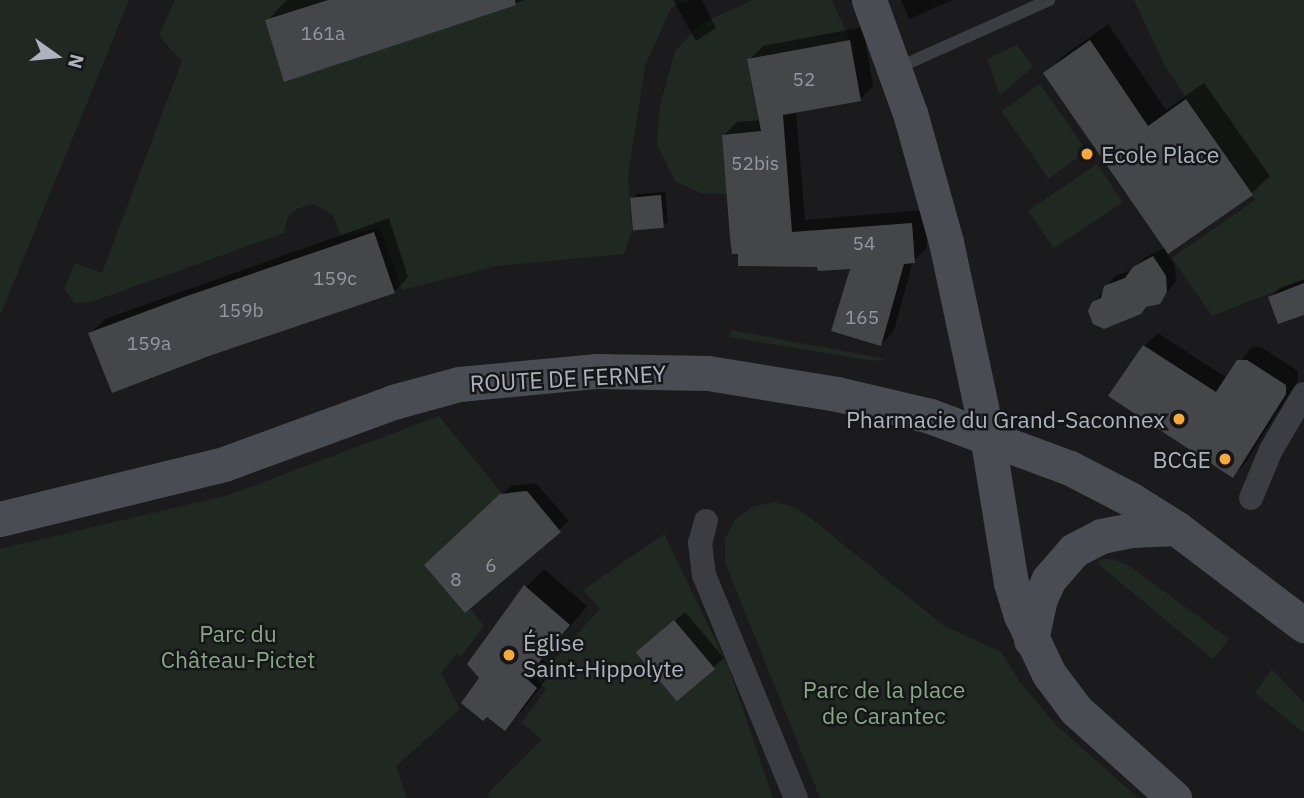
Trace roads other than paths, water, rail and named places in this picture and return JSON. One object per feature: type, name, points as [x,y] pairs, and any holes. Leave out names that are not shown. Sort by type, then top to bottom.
[{"type":"street","points":[[869,0],[895,69],[933,189],[987,435],[1011,583],[1031,640],[1049,674],[1076,709],[1174,798]]},
{"type":"street","name":"ROUTE DE FERNEY","points":[[0,519],[223,464],[393,402],[483,380],[597,371],[708,373],[837,394],[930,416],[987,435],[1084,475],[1176,528],[1304,625]]},
{"type":"street","points":[[1251,498],[1271,450],[1304,394]]},
{"type":"street","points":[[706,521],[700,543],[704,575],[796,798]]},
{"type":"street","points":[[1031,640],[1039,601],[1049,579],[1074,550],[1087,541],[1112,534],[1176,528]]},
{"type":"lane","points":[[895,69],[1049,0]]},
{"type":"place","name":"Ecole Place","points":[[1087,154]]},
{"type":"place","name":"Pharmacie du Grand-Saconnex","points":[[1179,419]]},
{"type":"place","name":"BCGE","points":[[1225,459]]},
{"type":"place","name":"Église Saint-Hippolyte","points":[[509,655]]},
{"type":"park label","name":"Parc du Château-Pictet","points":[[238,646]]},
{"type":"park label","name":"Parc de la place de Carantec","points":[[884,702]]}]
